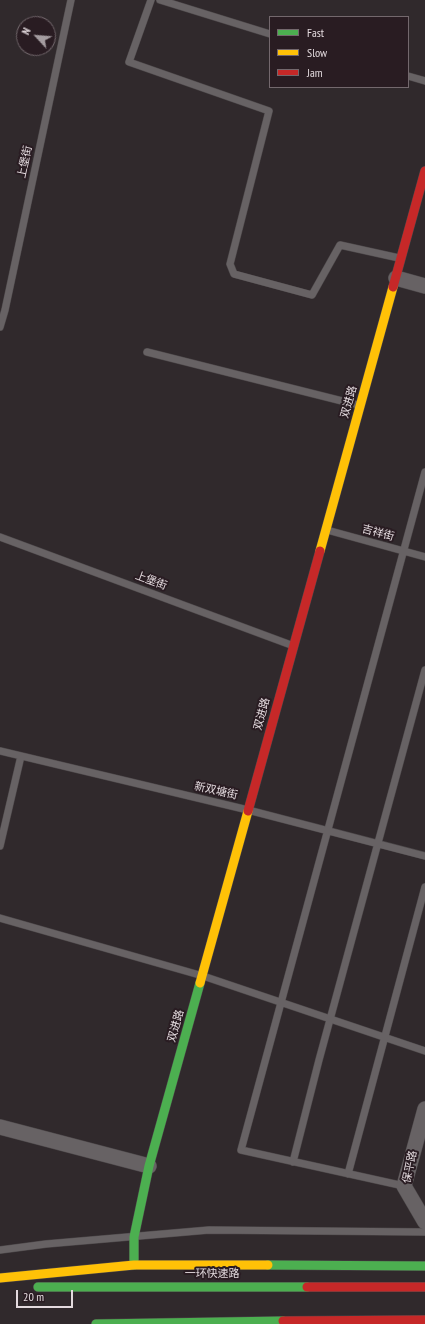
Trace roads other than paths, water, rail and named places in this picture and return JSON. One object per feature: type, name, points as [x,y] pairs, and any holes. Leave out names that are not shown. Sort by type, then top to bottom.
[{"type":"main road","name":"双进路","points":[[134,1265],[134,1237],[150,1166],[425,171]]},
{"type":"main road","points":[[0,1278],[134,1265],[425,1266]]},
{"type":"main road","name":"一环快速路","points":[[31,1287],[425,1287]]},
{"type":"main road","points":[[96,1324],[425,1320]]},
{"type":"street","points":[[396,278],[425,286]]},
{"type":"street","name":"保平路","points":[[425,1109],[404,1186],[425,1224]]},
{"type":"street","points":[[0,1127],[150,1166]]},
{"type":"lane","name":"上堡街","points":[[0,328],[71,0]]},
{"type":"lane","points":[[151,0],[128,62],[269,111],[230,264],[234,274],[312,295],[340,245],[401,259]]},
{"type":"lane","points":[[160,0],[269,34]]},
{"type":"lane","points":[[409,76],[425,81]]},
{"type":"lane","points":[[147,352],[360,406]]},
{"type":"lane","points":[[404,1186],[241,1150],[425,472]]},
{"type":"lane","name":"吉祥街","points":[[326,530],[425,557]]},
{"type":"lane","name":"上堡街","points":[[0,537],[294,646]]},
{"type":"lane","points":[[293,1162],[330,1019],[425,670]]},
{"type":"lane","name":"新双塘街","points":[[0,751],[248,810],[425,856]]},
{"type":"lane","points":[[0,846],[21,756]]},
{"type":"lane","points":[[348,1174],[425,887]]},
{"type":"lane","points":[[0,918],[203,976],[425,1051]]},
{"type":"lane","points":[[0,1250],[46,1244],[209,1230],[425,1224]]}]
